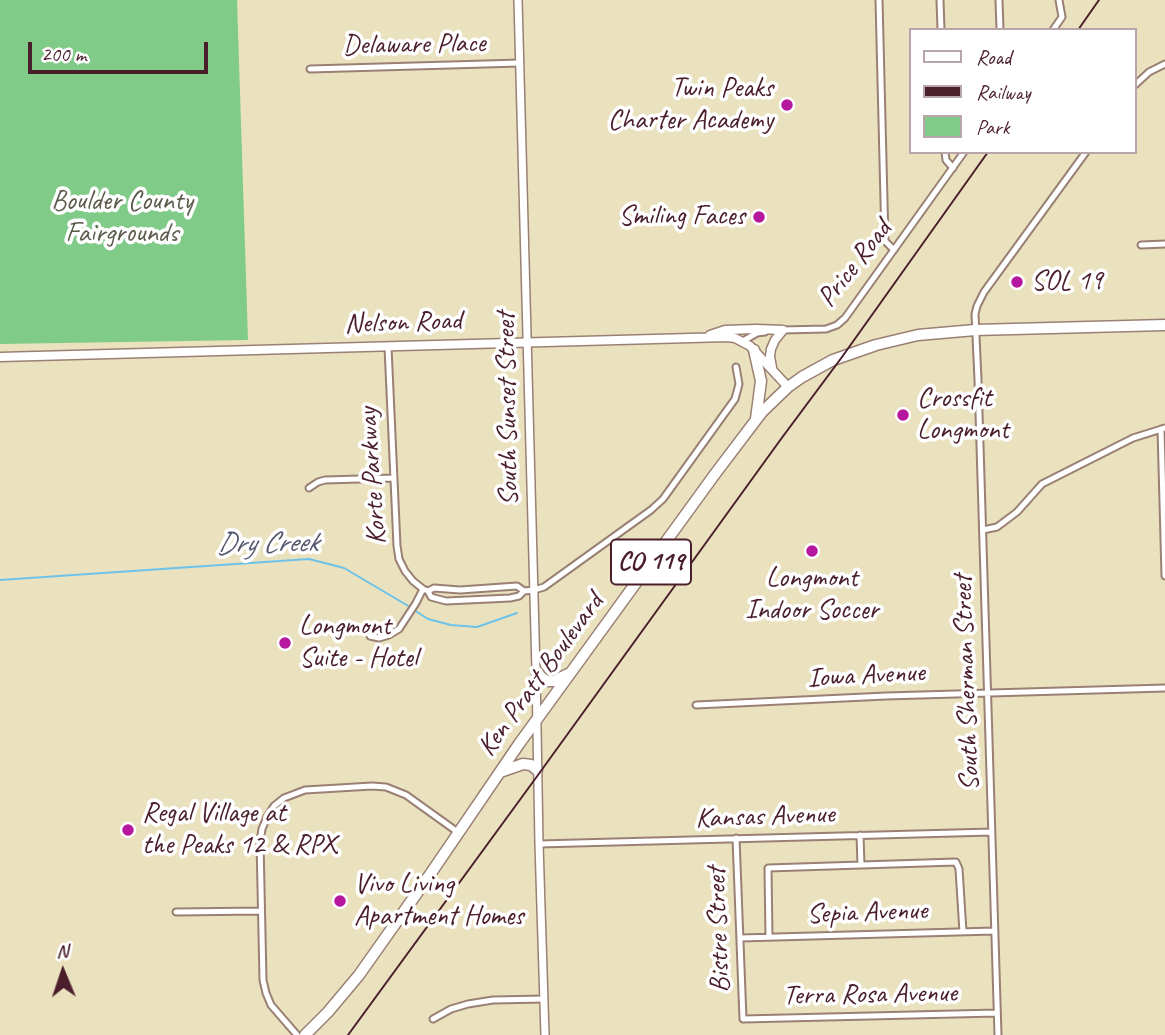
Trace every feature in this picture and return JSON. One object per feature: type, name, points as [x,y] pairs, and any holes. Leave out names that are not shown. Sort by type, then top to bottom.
[{"type":"highway","name":"Ken Pratt Boulevard","points":[[305,1035],[359,975],[537,719],[756,420],[788,387],[817,368],[876,345],[918,335],[975,330],[1165,325]]},
{"type":"highway","points":[[754,350],[761,381],[756,420]]},
{"type":"highway","points":[[536,671],[547,681],[554,681],[572,672]]},
{"type":"highway","points":[[500,772],[523,764],[531,765],[537,770]]},
{"type":"main road","points":[[701,337],[725,330],[783,330]]},
{"type":"main road","points":[[773,371],[771,349],[783,330]]},
{"type":"main road","name":"Nelson Road","points":[[0,357],[701,337],[727,337],[743,341]]},
{"type":"main road","points":[[743,341],[788,387]]},
{"type":"street","name":"South Sunset Street","points":[[519,0],[545,1035]]},
{"type":"street","points":[[879,0],[885,241],[894,250]]},
{"type":"street","points":[[940,0],[941,28]]},
{"type":"street","points":[[999,0],[1000,28]]},
{"type":"street","points":[[1054,28],[1062,17],[1059,0]]},
{"type":"street","name":"Delaware Place","points":[[310,69],[520,63]]},
{"type":"street","points":[[1137,83],[1149,72],[1165,64]]},
{"type":"street","points":[[945,154],[946,160],[953,168]]},
{"type":"street","name":"Price Road","points":[[743,341],[757,333],[826,329],[842,322],[963,154]]},
{"type":"street","name":"South Sherman Street","points":[[998,1035],[975,314],[980,299],[1085,154]]},
{"type":"street","points":[[1141,245],[1165,244]]},
{"type":"street","name":"Korte Parkway","points":[[388,347],[397,546],[405,571],[425,590]]},
{"type":"street","points":[[425,590],[431,597],[446,601],[510,598],[544,586],[559,577],[652,510],[663,499],[736,399],[739,384],[736,367]]},
{"type":"street","points":[[983,530],[997,527],[1017,512],[1042,484],[1133,438],[1163,429],[1165,576]]},
{"type":"street","points":[[309,488],[325,480],[394,478]]},
{"type":"street","points":[[370,636],[379,638],[399,629],[425,590],[517,586],[524,591]]},
{"type":"street","name":"Iowa Avenue","points":[[696,705],[988,692],[1165,688]]},
{"type":"street","name":"South Sunset Street","points":[[538,784],[538,818]]},
{"type":"street","points":[[297,1035],[271,1005],[263,980],[260,841],[262,829],[274,806],[293,793],[316,789],[386,787],[406,795],[459,833]]},
{"type":"street","name":"Kansas Avenue","points":[[539,844],[992,832]]},
{"type":"street","points":[[860,835],[861,865]]},
{"type":"street","name":"Bistre Street","points":[[736,838],[743,1019]]},
{"type":"street","points":[[769,937],[768,868],[956,862],[959,869],[962,932]]},
{"type":"street","points":[[176,912],[261,911]]},
{"type":"street","name":"Sepia Avenue","points":[[740,938],[994,931]]},
{"type":"street","points":[[433,1019],[451,1009],[468,1004],[493,1000],[544,999]]},
{"type":"street","name":"Terra Rosa Avenue","points":[[743,1019],[997,1013]]},
{"type":"green space","name":"Boulder County Fairgrounds","points":[[0,0],[237,0],[248,340],[0,344]]},
{"type":"waterway","name":"Dry Creek","points":[[0,580],[309,559],[344,568],[410,607]]},
{"type":"waterway","name":"Dry Creek","points":[[414,610],[428,619],[451,625],[477,627],[517,613]]},
{"type":"railway","points":[[1079,28],[1099,0]]},
{"type":"railway","points":[[348,1035],[987,154]]},
{"type":"place","name":"Twin Peaks Charter Academy","points":[[787,105]]},
{"type":"place","name":"Smiling Faces","points":[[759,217]]},
{"type":"place","name":"SOL 19","points":[[1017,282]]},
{"type":"place","name":"Crossfit Longmont","points":[[903,415]]},
{"type":"place","name":"Longmont Indoor Soccer","points":[[812,551]]},
{"type":"place","name":"Longmont Suite - Hotel","points":[[285,643]]},
{"type":"place","name":"Regal Village at the Peaks 12 & RPX","points":[[128,830]]},
{"type":"place","name":"Vivo Living Apartment Homes","points":[[340,901]]}]
